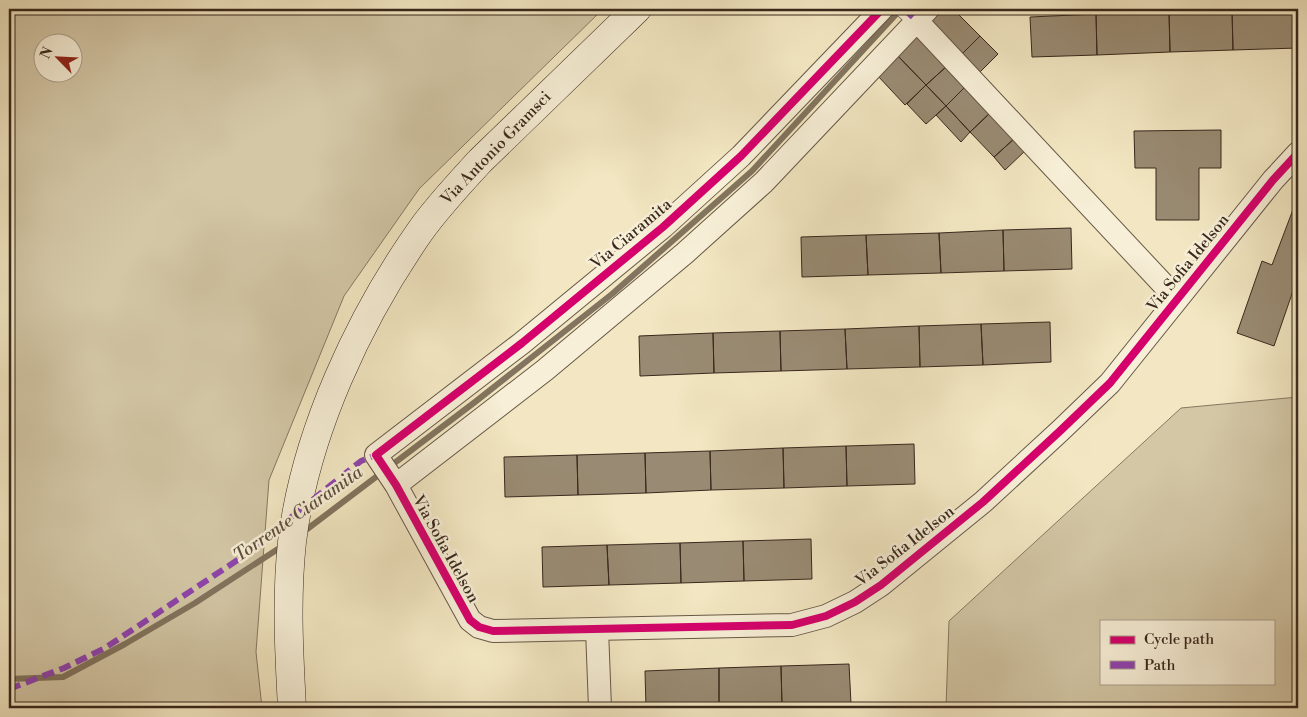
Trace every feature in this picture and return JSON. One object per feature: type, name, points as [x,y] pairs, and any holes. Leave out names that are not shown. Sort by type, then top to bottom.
[{"type":"main road","name":"Via Antonio Gramsci","points":[[292,708],[288,619],[292,541],[300,494],[320,426],[338,382],[370,314],[439,206],[480,161],[636,9]]},
{"type":"street","name":"Via Ciaramita","points":[[376,455],[522,343],[663,226],[741,156],[882,9]]},
{"type":"street","points":[[396,485],[545,370],[685,253],[764,182],[864,78],[916,13],[1177,299]]},
{"type":"street","points":[[838,56],[864,78]]},
{"type":"street","name":"Via Sofia Idelson","points":[[376,455],[396,485],[470,620],[479,627],[493,631],[792,625],[826,616],[855,602],[880,585],[983,502],[1110,383],[1273,180],[1298,153]]},
{"type":"street","points":[[597,629],[600,708]]},
{"type":"shaded area","points":[[9,9],[603,9],[419,189],[344,296],[269,480],[256,652],[262,708],[9,708]]},
{"type":"shaded area","points":[[1298,397],[1298,708],[946,708],[949,621],[1181,408]]},
{"type":"building","points":[[940,9],[953,9],[980,36],[960,56],[927,22]]},
{"type":"building","points":[[1298,9],[1298,48],[1233,50],[1232,10]]},
{"type":"building","points":[[1232,10],[1233,50],[1170,52],[1169,12]]},
{"type":"building","points":[[1169,12],[1170,52],[1097,55],[1096,14]]},
{"type":"building","points":[[1096,14],[1097,55],[1032,57],[1030,17]]},
{"type":"building","points":[[918,36],[947,66],[926,85],[897,55]]},
{"type":"building","points":[[980,36],[998,54],[978,74],[960,56]]},
{"type":"building","points":[[897,55],[926,85],[905,105],[877,75]]},
{"type":"building","points":[[947,66],[966,86],[946,106],[926,85]]},
{"type":"building","points":[[926,85],[946,106],[926,124],[907,104]]},
{"type":"building","points":[[966,86],[991,112],[970,132],[946,106]]},
{"type":"building","points":[[946,106],[970,132],[961,142],[936,115]]},
{"type":"building","points":[[991,112],[1015,138],[994,157],[970,132]]},
{"type":"building","points":[[1221,130],[1221,168],[1199,168],[1199,220],[1156,220],[1156,168],[1135,168],[1134,131]]},
{"type":"building","points":[[1015,138],[1026,150],[1005,170],[994,157]]},
{"type":"building","points":[[1297,199],[1298,289],[1294,288],[1274,346],[1237,333],[1262,261],[1272,265]]},
{"type":"building","points":[[1071,228],[1072,269],[1004,271],[1003,230]]},
{"type":"building","points":[[1003,230],[1004,271],[941,273],[939,233]]},
{"type":"building","points":[[939,233],[941,273],[868,275],[866,235]]},
{"type":"building","points":[[866,235],[868,275],[802,277],[801,237]]},
{"type":"building","points":[[1050,322],[1051,362],[983,365],[981,324]]},
{"type":"building","points":[[981,324],[983,365],[920,367],[919,326]]},
{"type":"building","points":[[919,326],[920,367],[847,369],[845,329]]},
{"type":"building","points":[[845,329],[847,369],[781,371],[780,331]]},
{"type":"building","points":[[780,331],[781,371],[714,373],[713,333]]},
{"type":"building","points":[[713,333],[714,373],[640,376],[639,336]]},
{"type":"building","points":[[914,444],[915,484],[847,486],[846,446]]},
{"type":"building","points":[[846,446],[847,486],[784,488],[783,448]]},
{"type":"building","points":[[783,448],[784,488],[711,490],[710,451]]},
{"type":"building","points":[[710,451],[711,490],[646,493],[645,453]]},
{"type":"building","points":[[645,453],[646,493],[578,495],[577,455]]},
{"type":"building","points":[[577,455],[578,495],[505,497],[504,457]]},
{"type":"building","points":[[811,539],[812,579],[744,581],[743,541]]},
{"type":"building","points":[[743,541],[744,581],[681,583],[680,543]]},
{"type":"building","points":[[680,543],[681,583],[609,585],[607,545]]},
{"type":"building","points":[[607,545],[609,585],[543,587],[542,547]]},
{"type":"building","points":[[849,664],[851,704],[782,706],[781,666]]},
{"type":"building","points":[[781,666],[782,706],[719,708],[719,668]]},
{"type":"building","points":[[719,668],[719,708],[646,708],[645,671]]},
{"type":"waterway","name":"Torrente Ciaramita","points":[[302,533],[475,402],[612,294],[752,171],[901,9]]},
{"type":"waterway","name":"Torrente Ciaramita","points":[[9,679],[63,677],[125,644],[195,603],[284,545]]},
{"type":"marked path","points":[[904,9],[917,21]]},
{"type":"marked path","points":[[9,689],[64,668],[105,648],[239,559],[361,461],[376,455]]},
{"type":"cycle path","points":[[882,9],[741,156],[663,227],[522,343],[376,455],[396,485],[470,620],[479,627],[493,631],[792,625],[826,616],[855,602],[881,585],[983,502],[1110,383],[1273,180],[1298,153]]}]
